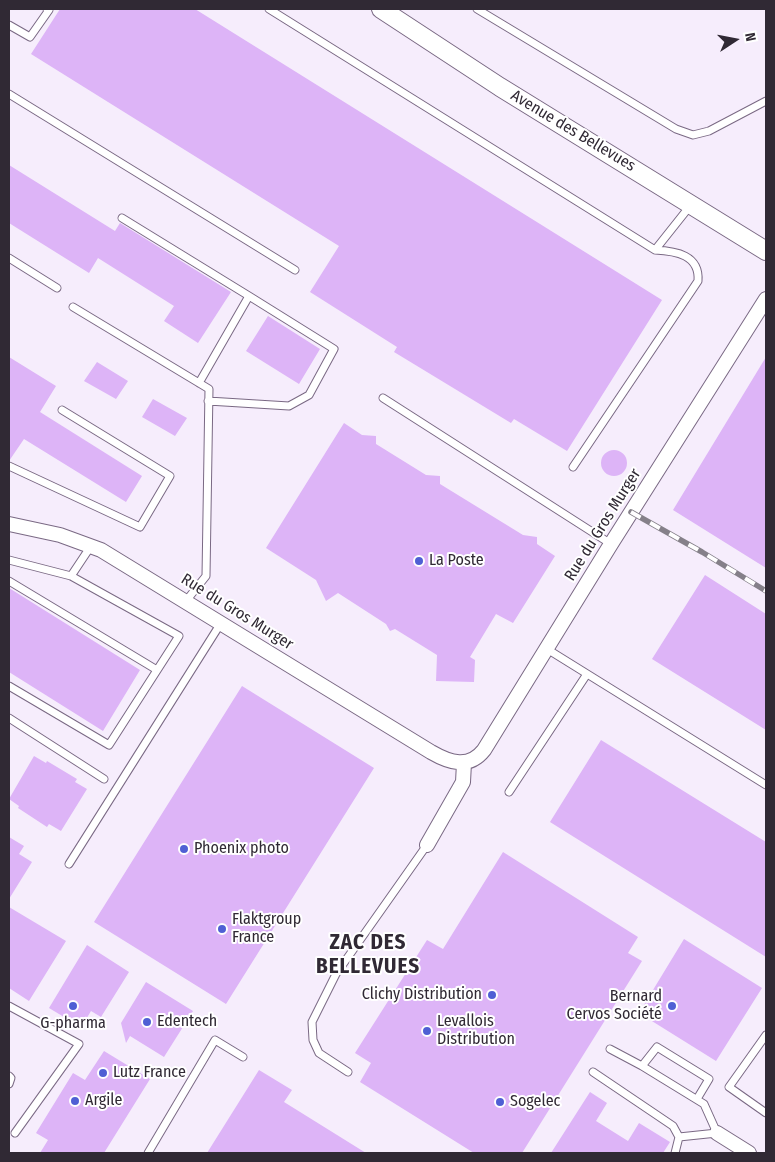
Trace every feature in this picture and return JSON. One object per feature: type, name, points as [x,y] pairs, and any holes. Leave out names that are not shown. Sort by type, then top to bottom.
[{"type":"street","name":"Avenue des Bellevues","points":[[381,9],[500,87],[766,251]]},
{"type":"street","name":"Rue du Gros Murger","points":[[9,524],[60,535],[92,546],[221,622],[431,752],[452,762],[464,763],[478,758],[484,750],[611,544],[766,299]]},
{"type":"street","points":[[427,845],[463,782],[464,763]]},
{"type":"street","points":[[717,1133],[749,1153]]},
{"type":"lane","points":[[9,25],[30,37],[49,9]]},
{"type":"lane","points":[[269,9],[655,250],[677,251],[693,263],[698,271],[698,281],[574,466]]},
{"type":"lane","points":[[477,9],[676,129],[693,135],[709,130],[766,101]]},
{"type":"lane","points":[[9,94],[295,270]]},
{"type":"lane","points":[[655,250],[692,204]]},
{"type":"lane","points":[[122,218],[334,349],[309,394],[289,406],[208,401]]},
{"type":"lane","points":[[9,258],[58,288]]},
{"type":"lane","points":[[199,383],[249,296]]},
{"type":"lane","points":[[73,307],[208,389],[206,576],[186,601]]},
{"type":"lane","points":[[383,398],[611,544]]},
{"type":"lane","points":[[9,466],[140,527],[170,476],[62,410]]},
{"type":"lane","points":[[71,576],[92,546]]},
{"type":"lane","points":[[9,560],[71,576],[178,636],[109,745],[9,686]]},
{"type":"lane","points":[[9,581],[157,670]]},
{"type":"lane","points":[[69,864],[221,622]]},
{"type":"lane","points":[[547,649],[766,785]]},
{"type":"lane","points":[[509,792],[587,674]]},
{"type":"lane","points":[[9,718],[104,779]]},
{"type":"lane","points":[[348,1072],[319,1053],[313,1040],[312,1022],[336,974],[427,845]]},
{"type":"lane","points":[[9,1006],[79,1044],[15,1133]]},
{"type":"lane","points":[[766,1035],[729,1087],[766,1113]]},
{"type":"lane","points":[[148,1153],[215,1040],[243,1057]]},
{"type":"lane","points":[[642,1066],[657,1047],[709,1079],[697,1100]]},
{"type":"lane","points":[[610,1049],[704,1104],[717,1133],[679,1137]]},
{"type":"lane","points":[[593,1072],[674,1126],[679,1137],[675,1153]]},
{"type":"lane","points":[[9,1076],[11,1078],[9,1084]]},
{"type":"shaded area","points":[[9,9],[766,9],[766,1153],[9,1153]]},
{"type":"building","points":[[60,9],[195,9],[662,300],[567,451],[514,419],[511,423],[394,352],[397,347],[310,292],[339,246],[31,54]]},
{"type":"building","points":[[9,165],[115,231],[120,223],[231,292],[198,343],[164,321],[174,306],[98,258],[89,273],[9,223]]},
{"type":"building","points":[[268,316],[320,349],[299,384],[246,351]]},
{"type":"building","points":[[9,357],[56,386],[40,412],[142,476],[126,502],[24,439],[9,461]]},
{"type":"building","points":[[766,357],[766,568],[673,510]]},
{"type":"building","points":[[97,362],[128,381],[116,399],[84,381]]},
{"type":"building","points":[[153,399],[187,418],[175,436],[142,417]]},
{"type":"building","points":[[344,423],[362,435],[376,436],[376,444],[426,475],[440,476],[440,484],[523,535],[537,537],[537,544],[555,556],[513,623],[496,614],[470,657],[475,660],[474,682],[436,681],[437,655],[395,629],[390,631],[386,624],[338,593],[326,601],[316,580],[266,548]]},
{"type":"building","points":[[614,450],[624,453],[627,463],[624,473],[614,476],[604,473],[601,463],[604,453]]},
{"type":"building","points":[[705,575],[766,614],[766,730],[652,659]]},
{"type":"building","points":[[9,588],[140,670],[103,731],[9,672]]},
{"type":"building","points":[[242,686],[374,768],[226,1004],[94,922]]},
{"type":"building","points":[[601,740],[766,842],[766,957],[550,822]]},
{"type":"building","points":[[34,756],[46,763],[47,761],[77,779],[75,782],[87,789],[61,831],[49,824],[47,827],[18,808],[19,806],[9,799]]},
{"type":"building","points":[[9,837],[24,846],[19,854],[32,862],[9,899]]},
{"type":"building","points":[[503,852],[638,937],[628,953],[642,961],[522,1153],[474,1153],[360,1082],[371,1063],[355,1053],[427,940],[443,949]]},
{"type":"building","points":[[9,907],[66,941],[29,1001],[9,988]]},
{"type":"building","points":[[684,939],[762,988],[716,1061],[639,1013]]},
{"type":"building","points":[[87,945],[129,972],[101,1017],[91,1011],[85,1021],[74,1023],[49,1008]]},
{"type":"building","points":[[146,982],[193,1011],[164,1057],[130,1036],[126,1043],[121,1023]]},
{"type":"building","points":[[104,1051],[150,1079],[104,1153],[40,1153],[48,1140],[36,1133],[73,1073],[85,1080]]},
{"type":"building","points":[[259,1070],[292,1090],[284,1102],[366,1153],[207,1153]]},
{"type":"building","points":[[590,1092],[607,1103],[596,1121],[628,1141],[639,1123],[670,1142],[663,1153],[551,1153]]},
{"type":"railway","points":[[631,512],[766,591]]},
{"type":"place","name":"La Poste","points":[[419,561]]},
{"type":"place","name":"Phoenix photo","points":[[184,849]]},
{"type":"place","name":"Flaktgroup France","points":[[222,929]]},
{"type":"place","name":"Clichy Distribution","points":[[492,995]]},
{"type":"place","name":"G-pharma","points":[[73,1006]]},
{"type":"place","name":"Bernard Cervos Société","points":[[672,1006]]},
{"type":"place","name":"Edentech","points":[[147,1022]]},
{"type":"place","name":"Levallois Distribution","points":[[427,1031]]},
{"type":"place","name":"Lutz France","points":[[103,1073]]},
{"type":"place","name":"Argile","points":[[75,1101]]},
{"type":"place","name":"Sogelec","points":[[500,1102]]},
{"type":"district","name":"ZAC DES BELLEVUES","points":[[368,955]]}]
